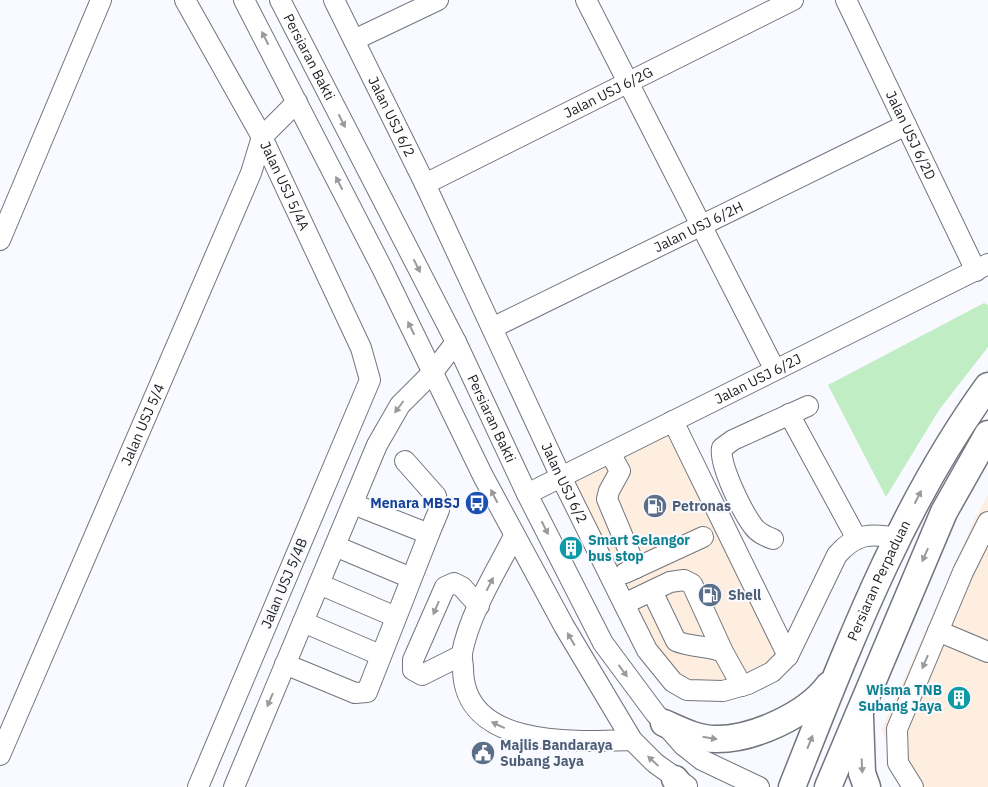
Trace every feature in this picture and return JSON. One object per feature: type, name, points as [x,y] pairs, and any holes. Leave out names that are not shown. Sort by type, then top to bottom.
[{"type":"main road","name":"Persiaran Perpaduan","points":[[792,787],[838,673],[917,497],[959,426],[988,386]]},
{"type":"main road","points":[[828,787],[944,512],[988,434]]},
{"type":"main road","points":[[664,724],[713,739],[735,739],[785,720],[809,706],[820,698],[838,673]]},
{"type":"main road","points":[[860,709],[862,773],[867,787]]},
{"type":"street","points":[[0,240],[101,0]]},
{"type":"street","name":"Jalan USJ 5/4A","points":[[184,0],[262,137],[361,348],[370,380]]},
{"type":"street","points":[[244,0],[298,102],[514,536],[564,626],[632,740],[655,763],[682,784]]},
{"type":"street","name":"Persiaran Bakti","points":[[280,0],[456,342],[527,494],[603,643],[664,724],[683,745],[702,760],[759,787]]},
{"type":"street","name":"Jalan USJ 6/2","points":[[334,0],[425,184],[561,477],[612,580],[647,650],[673,682],[687,690],[703,692],[723,690],[742,686],[772,672],[788,656],[837,555],[846,544],[857,539]]},
{"type":"street","points":[[354,40],[438,0]]},
{"type":"street","points":[[586,0],[775,370]]},
{"type":"street","name":"Jalan USJ 6/2G","points":[[425,184],[793,0]]},
{"type":"street","name":"Jalan USJ 6/2D","points":[[846,0],[906,125],[982,267]]},
{"type":"street","name":"Jalan USJ 5/4","points":[[0,755],[251,173],[262,137],[298,102]]},
{"type":"street","name":"Jalan USJ 6/2H","points":[[492,328],[906,125]]},
{"type":"street","name":"Jalan USJ 6/2J","points":[[527,494],[982,267]]},
{"type":"street","points":[[234,787],[377,445],[400,405],[433,372],[456,342]]},
{"type":"street","name":"Jalan USJ 5/4B","points":[[198,787],[370,380]]},
{"type":"street","points":[[772,539],[763,535],[754,526],[723,468],[720,456],[722,448],[733,440],[808,406]]},
{"type":"street","points":[[789,414],[857,539],[878,535],[898,538]]},
{"type":"street","points":[[673,421],[788,656]]},
{"type":"street","points":[[610,453],[620,471],[609,491],[607,499],[636,568]]},
{"type":"street","points":[[285,664],[360,694],[367,692],[380,654],[439,510],[436,496],[405,461]]},
{"type":"street","points":[[352,504],[429,534]]},
{"type":"street","points":[[913,787],[898,763],[897,729],[963,572],[988,522]]},
{"type":"street","points":[[514,536],[479,606],[462,655],[463,678],[467,696],[472,705],[486,720],[512,732],[596,741],[632,740]]},
{"type":"street","points":[[612,580],[703,538]]},
{"type":"street","points":[[335,546],[412,578]]},
{"type":"street","points":[[624,604],[670,582],[684,580],[692,584],[723,652],[742,686]]},
{"type":"street","points":[[462,655],[422,675],[413,670],[414,660],[445,587],[454,583],[462,587],[479,606]]},
{"type":"street","points":[[319,584],[396,617]]},
{"type":"street","points":[[652,591],[676,641],[690,647],[713,648],[723,652]]},
{"type":"street","points":[[303,622],[380,654]]},
{"type":"street","points":[[938,631],[988,652]]},
{"type":"shaded area","points":[[672,429],[782,653],[744,680],[688,684],[652,647],[571,480]]},
{"type":"shaded area","points":[[988,495],[988,787],[904,787],[882,729],[976,516]]},
{"type":"green space","points":[[984,303],[988,305],[988,347],[939,410],[886,497],[828,385]]},
{"type":"place","name":"Menara MBSJ","points":[[477,503]]},
{"type":"place","name":"Petronas","points":[[655,506]]},
{"type":"place","name":"Smart Selangor bus stop","points":[[571,548]]},
{"type":"place","name":"Shell","points":[[710,595]]},
{"type":"place","name":"Wisma TNB Subang Jaya","points":[[959,698]]},
{"type":"place","name":"Majlis Bandaraya Subang Jaya","points":[[483,753]]}]
